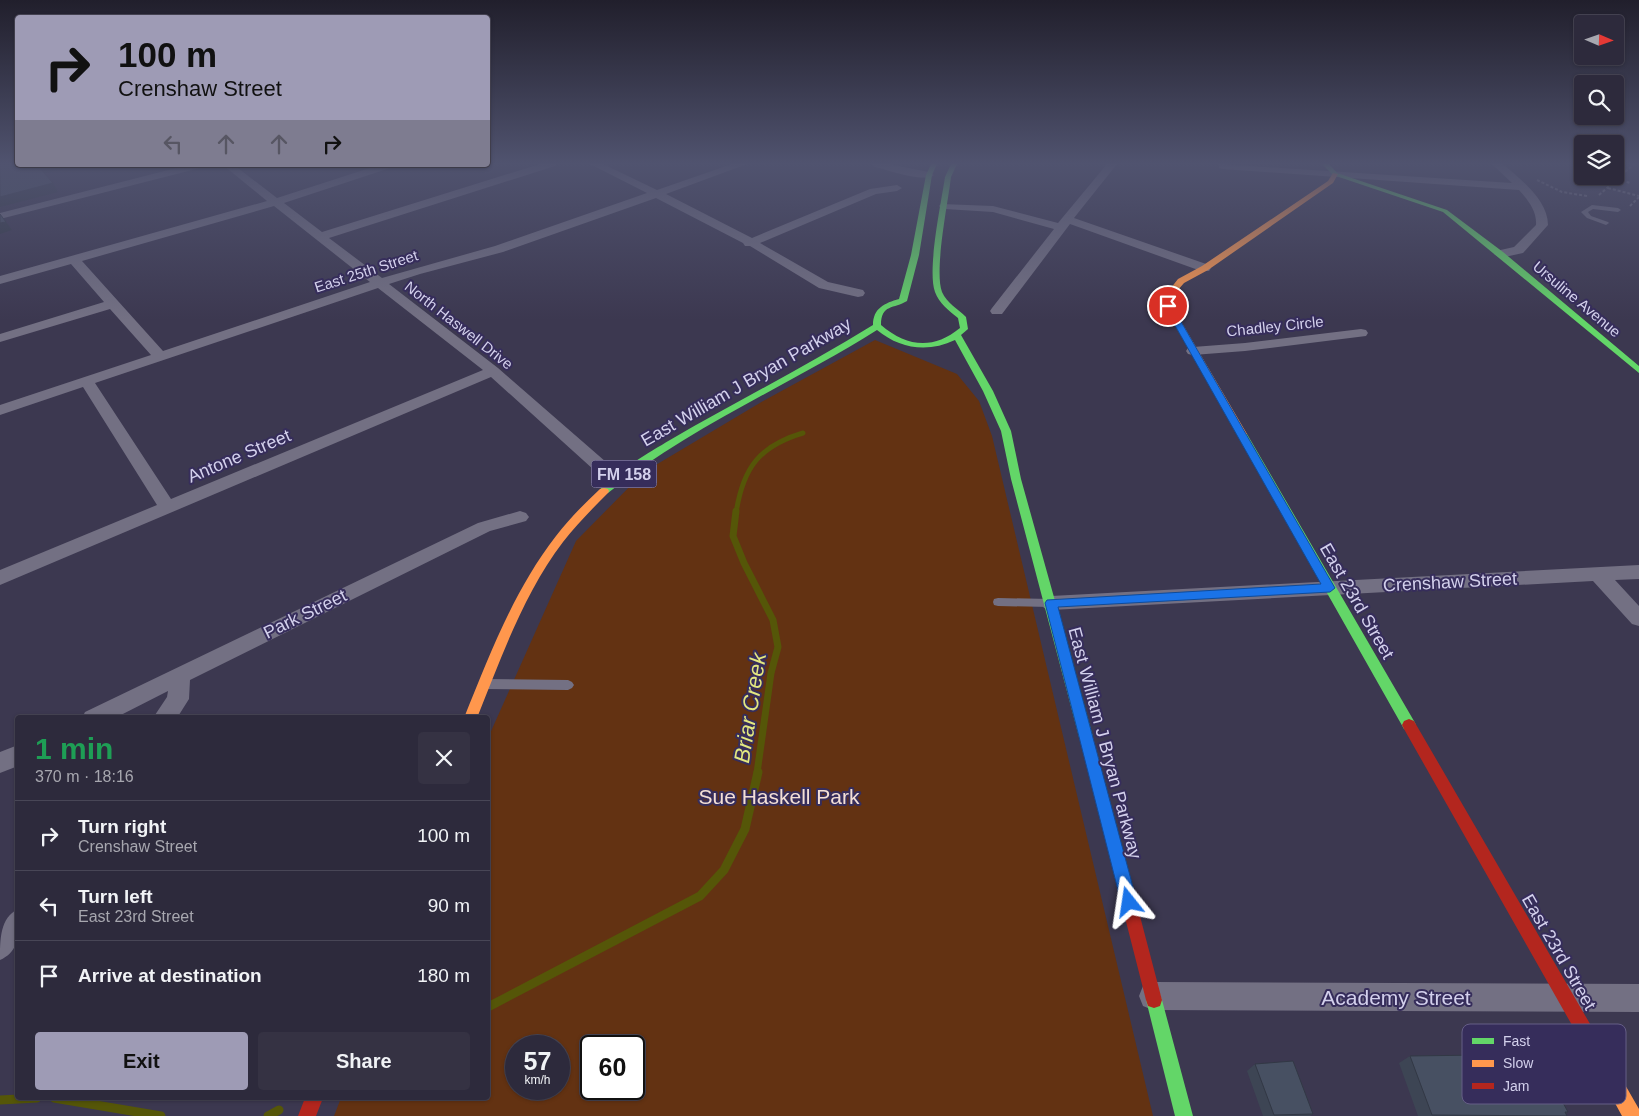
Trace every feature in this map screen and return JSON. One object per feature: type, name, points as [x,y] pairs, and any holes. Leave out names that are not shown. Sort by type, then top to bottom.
[{"type":"main road","points":[[917,301],[903,301],[912,273],[922,216]]},
{"type":"main road","points":[[943,216],[935,277],[939,294],[948,306]]},
{"type":"main road","name":"East 23rd Street","points":[[1281,216],[1205,268],[1181,281],[1167,298],[1168,306],[1581,1024]]},
{"type":"main road","name":"Ursuline Avenue","points":[[1451,216],[1637,367]]},
{"type":"main road","name":"East William J Bryan Parkway","points":[[471,715],[524,592],[564,532],[621,476],[695,429],[824,360],[877,326],[875,318],[879,311],[889,305],[903,301]]},
{"type":"main road","points":[[877,326],[889,337],[914,344],[937,346],[958,337],[964,329],[964,320],[958,312],[948,306],[930,302]]},
{"type":"main road","name":"East William J Bryan Parkway","points":[[958,337],[988,391],[1006,431],[1016,479],[1051,603],[1184,1116]]},
{"type":"main road","points":[[307,1116],[313,1100]]},
{"type":"main road","name":"East 23rd Street","points":[[1625,1104],[1632,1116]]},
{"type":"street","points":[[0,280],[231,216]]},
{"type":"street","name":"North Haswell Drive","points":[[293,216],[493,371],[600,466],[621,476]]},
{"type":"street","points":[[320,236],[384,216]]},
{"type":"street","name":"East 25th Street","points":[[0,410],[159,355],[416,271],[499,249],[592,216]]},
{"type":"street","points":[[703,216],[824,285],[858,293]]},
{"type":"street","points":[[749,243],[814,216]]},
{"type":"street","points":[[1029,216],[1064,223],[1205,268]]},
{"type":"street","points":[[996,311],[1070,216]]},
{"type":"street","points":[[1500,254],[1518,252],[1542,224],[1542,216]]},
{"type":"street","points":[[74,260],[159,355]]},
{"type":"street","points":[[0,338],[112,304]]},
{"type":"street","name":"Chadley Circle","points":[[1193,351],[1245,347],[1361,333]]},
{"type":"street","name":"Antone Street","points":[[0,578],[493,371]]},
{"type":"street","points":[[86,381],[168,508]]},
{"type":"street","name":"Park Street","points":[[99,715],[484,527],[520,517]]},
{"type":"street","name":"Crenshaw Street","points":[[1051,603],[1639,572]]},
{"type":"street","points":[[1598,574],[1639,619]]},
{"type":"street","points":[[166,715],[178,699],[180,674]]},
{"type":"street","points":[[0,763],[15,756]]},
{"type":"street","points":[[0,946],[15,926]]},
{"type":"street","name":"Academy Street","points":[[1153,996],[1639,998]]},
{"type":"lane","points":[[1588,216],[1606,222]]},
{"type":"lane","points":[[998,602],[1051,603]]},
{"type":"lane","points":[[484,684],[568,685]]},
{"type":"green space","name":"Sue Haskell Park","points":[[875,340],[957,374],[979,401],[992,436],[1153,1116],[334,1116],[340,1100],[490,1100],[490,734],[576,541],[644,472],[765,400]]},
{"type":"building","points":[[0,216],[2,216],[6,222],[0,223]]},
{"type":"building","points":[[1462,1055],[1462,1104],[1564,1104],[1568,1112],[1565,1112],[1567,1116],[1432,1115],[1410,1056]]},
{"type":"building","points":[[1293,1061],[1313,1114],[1274,1115],[1255,1064]]},
{"type":"waterway","name":"Briar Creek","points":[[736,513],[743,483],[756,461],[764,452],[775,445],[803,433]]},
{"type":"waterway","name":"Briar Creek","points":[[736,511],[733,536],[744,563],[773,620],[778,647],[771,673],[757,773]]},
{"type":"waterway","name":"Briar Creek","points":[[490,1006],[700,896],[724,870],[745,829],[758,772]]},
{"type":"waterway","name":"Briar Creek","points":[[0,1100],[15,1099]]},
{"type":"waterway","name":"Briar Creek","points":[[66,1100],[161,1116]]},
{"type":"waterway","name":"Briar Creek","points":[[268,1116],[279,1110]]},
{"type":"traffic: fast","points":[[877,326],[880,311],[888,305],[903,301],[915,255],[922,216]]},
{"type":"traffic: fast","points":[[877,326],[897,340],[920,346],[943,342],[954,337],[964,329],[962,317],[948,306],[939,294],[935,277],[943,216]]},
{"type":"traffic: fast","points":[[1451,216],[1639,370]]},
{"type":"traffic: fast","points":[[604,491],[634,468],[665,448],[877,326]]},
{"type":"traffic: fast","points":[[958,337],[988,391],[1006,431],[1016,479],[1086,737]]},
{"type":"traffic: fast","points":[[1242,434],[1409,725]]},
{"type":"traffic: fast","points":[[1154,1000],[1184,1116]]},
{"type":"traffic: slow","points":[[1242,434],[1168,306],[1167,298],[1181,281],[1205,268],[1281,216]]},
{"type":"traffic: slow","points":[[471,715],[509,626],[540,567],[580,514],[604,491]]},
{"type":"traffic: slow","points":[[1625,1104],[1632,1116]]},
{"type":"traffic: jam","points":[[1409,725],[1581,1024]]},
{"type":"traffic: jam","points":[[1086,737],[1154,1000]]},
{"type":"traffic: jam","points":[[307,1116],[313,1100]]},
{"type":"route","points":[[1129,902],[1051,603],[1330,588],[1168,306]]}]
